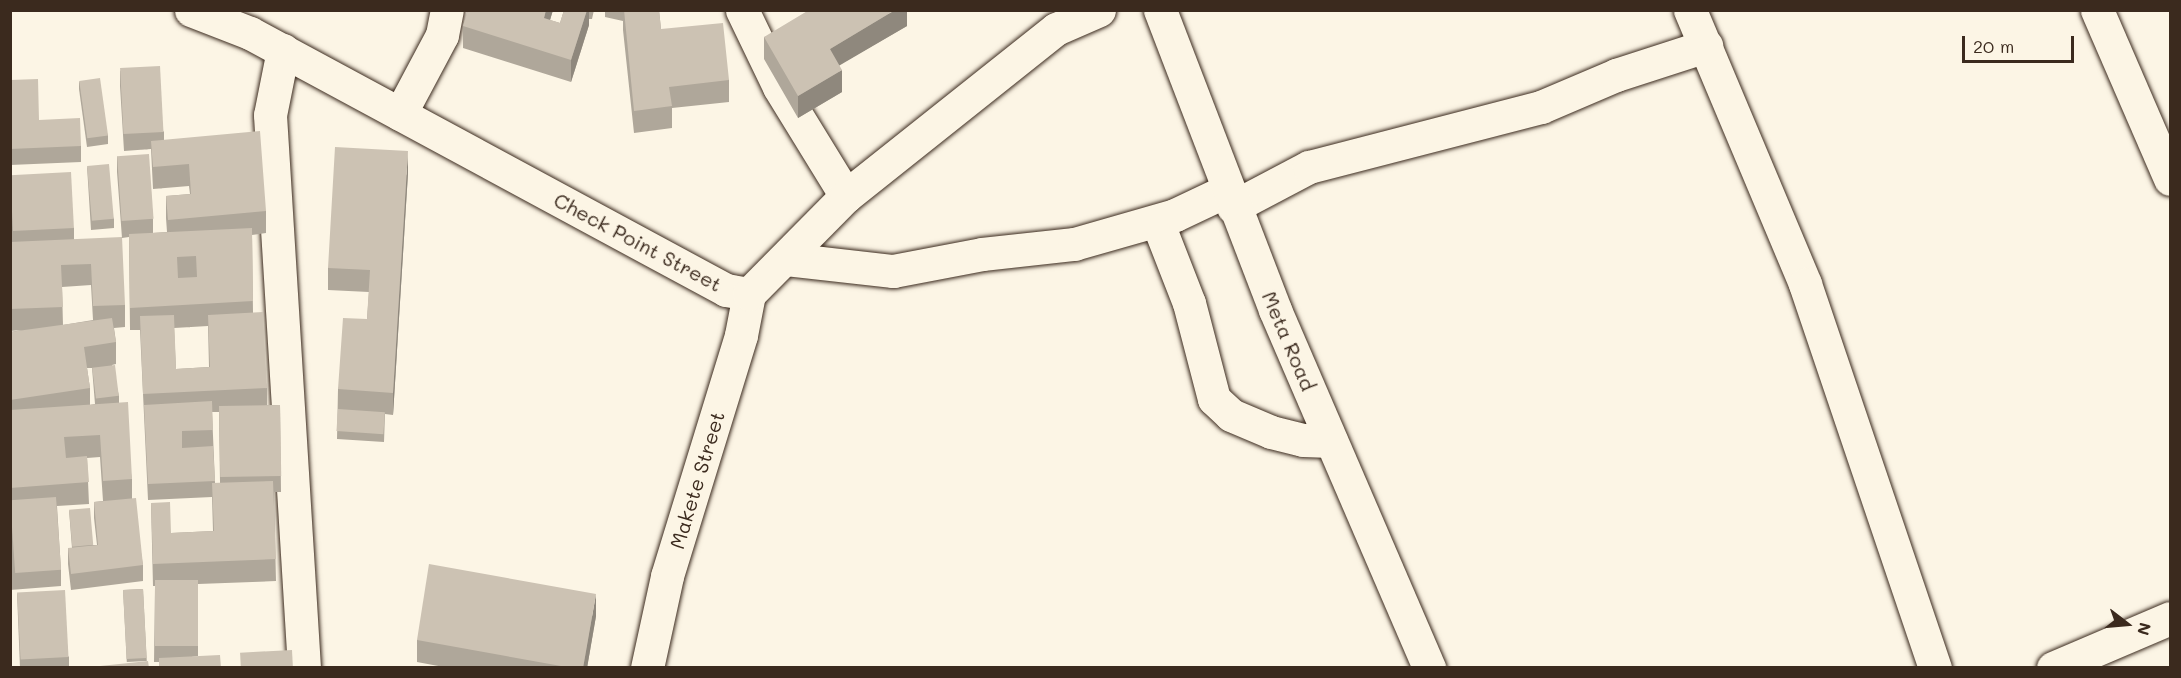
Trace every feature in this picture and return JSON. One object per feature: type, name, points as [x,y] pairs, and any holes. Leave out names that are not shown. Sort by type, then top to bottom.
[{"type":"street","name":"Check Point Street","points":[[191,10],[250,33],[283,50],[726,290],[748,294],[786,259],[846,196],[1056,29],[1100,10]]},
{"type":"street","points":[[400,114],[442,35],[447,10]]},
{"type":"street","points":[[742,10],[779,87],[846,196]]},
{"type":"street","name":"Meta Road","points":[[1160,10],[1230,199],[1429,668]]},
{"type":"street","points":[[1690,10],[1804,284],[1935,668]]},
{"type":"street","points":[[2097,10],[2170,179]]},
{"type":"street","points":[[786,259],[893,271],[982,254],[1074,244],[1230,199],[1308,167],[1541,107],[1616,75],[1706,46]]},
{"type":"street","points":[[283,50],[270,115],[304,668]]},
{"type":"street","points":[[1157,221],[1190,303],[1214,399],[1231,415],[1270,432],[1302,440],[1331,441]]},
{"type":"street","name":"Makete Street","points":[[647,668],[667,576],[741,334],[748,294]]},
{"type":"street","points":[[2053,668],[2170,618]]},
{"type":"building","points":[[468,10],[546,10],[544,18],[560,23],[564,10],[587,10],[571,60],[463,26]]},
{"type":"building","points":[[624,10],[659,10],[661,29],[723,23],[729,80],[669,87],[672,106],[634,111]]},
{"type":"building","points":[[809,10],[895,10],[830,49],[842,70],[798,96],[764,37]]},
{"type":"building","points":[[160,66],[163,132],[124,134],[120,68]]},
{"type":"building","points":[[100,78],[108,135],[87,138],[79,81]]},
{"type":"building","points":[[38,79],[39,120],[80,118],[81,146],[10,149],[10,80]]},
{"type":"building","points":[[260,131],[266,211],[168,220],[166,196],[191,194],[189,164],[153,167],[151,141]]},
{"type":"building","points":[[335,147],[408,151],[393,393],[338,389],[343,318],[367,319],[370,270],[328,268]]},
{"type":"building","points":[[149,154],[154,219],[122,221],[117,156]]},
{"type":"building","points":[[109,164],[114,219],[92,221],[87,166]]},
{"type":"building","points":[[71,172],[74,228],[13,231],[10,175]]},
{"type":"building","points":[[252,228],[253,301],[130,308],[129,234]],"holes":[[[196,256],[197,277],[178,278],[177,257]]]},
{"type":"building","points":[[122,237],[125,305],[93,306],[91,264],[61,265],[63,307],[10,309],[10,242]]},
{"type":"building","points":[[263,312],[267,388],[143,394],[140,316],[174,315],[176,369],[210,367],[208,315]]},
{"type":"building","points":[[112,318],[116,342],[84,347],[90,388],[10,400],[10,332]]},
{"type":"building","points":[[115,365],[119,396],[96,399],[92,368]]},
{"type":"building","points":[[212,401],[213,430],[182,431],[182,448],[213,446],[215,481],[148,484],[144,405]]},
{"type":"building","points":[[128,402],[132,479],[103,481],[100,435],[64,437],[66,458],[87,456],[89,482],[10,488],[10,410]]},
{"type":"building","points":[[280,405],[281,476],[220,477],[219,406]]},
{"type":"building","points":[[338,409],[385,412],[383,434],[336,431]]},
{"type":"building","points":[[273,481],[276,559],[153,564],[151,503],[170,502],[171,533],[214,531],[212,483]]},
{"type":"building","points":[[56,497],[61,570],[15,573],[10,500]]},
{"type":"building","points":[[136,498],[143,565],[71,574],[68,548],[98,545],[94,502]]},
{"type":"building","points":[[90,508],[93,545],[72,547],[69,510]]},
{"type":"building","points":[[429,564],[596,594],[583,668],[572,668],[417,640]]},
{"type":"building","points":[[155,580],[198,580],[198,646],[155,646]]},
{"type":"building","points":[[143,589],[147,658],[127,659],[123,590]]},
{"type":"building","points":[[65,590],[69,657],[21,659],[17,593]]},
{"type":"building","points":[[292,650],[293,668],[241,668],[240,653]]},
{"type":"building","points":[[220,655],[221,668],[159,668],[159,658]]},
{"type":"building","points":[[148,661],[149,668],[81,668]]}]
